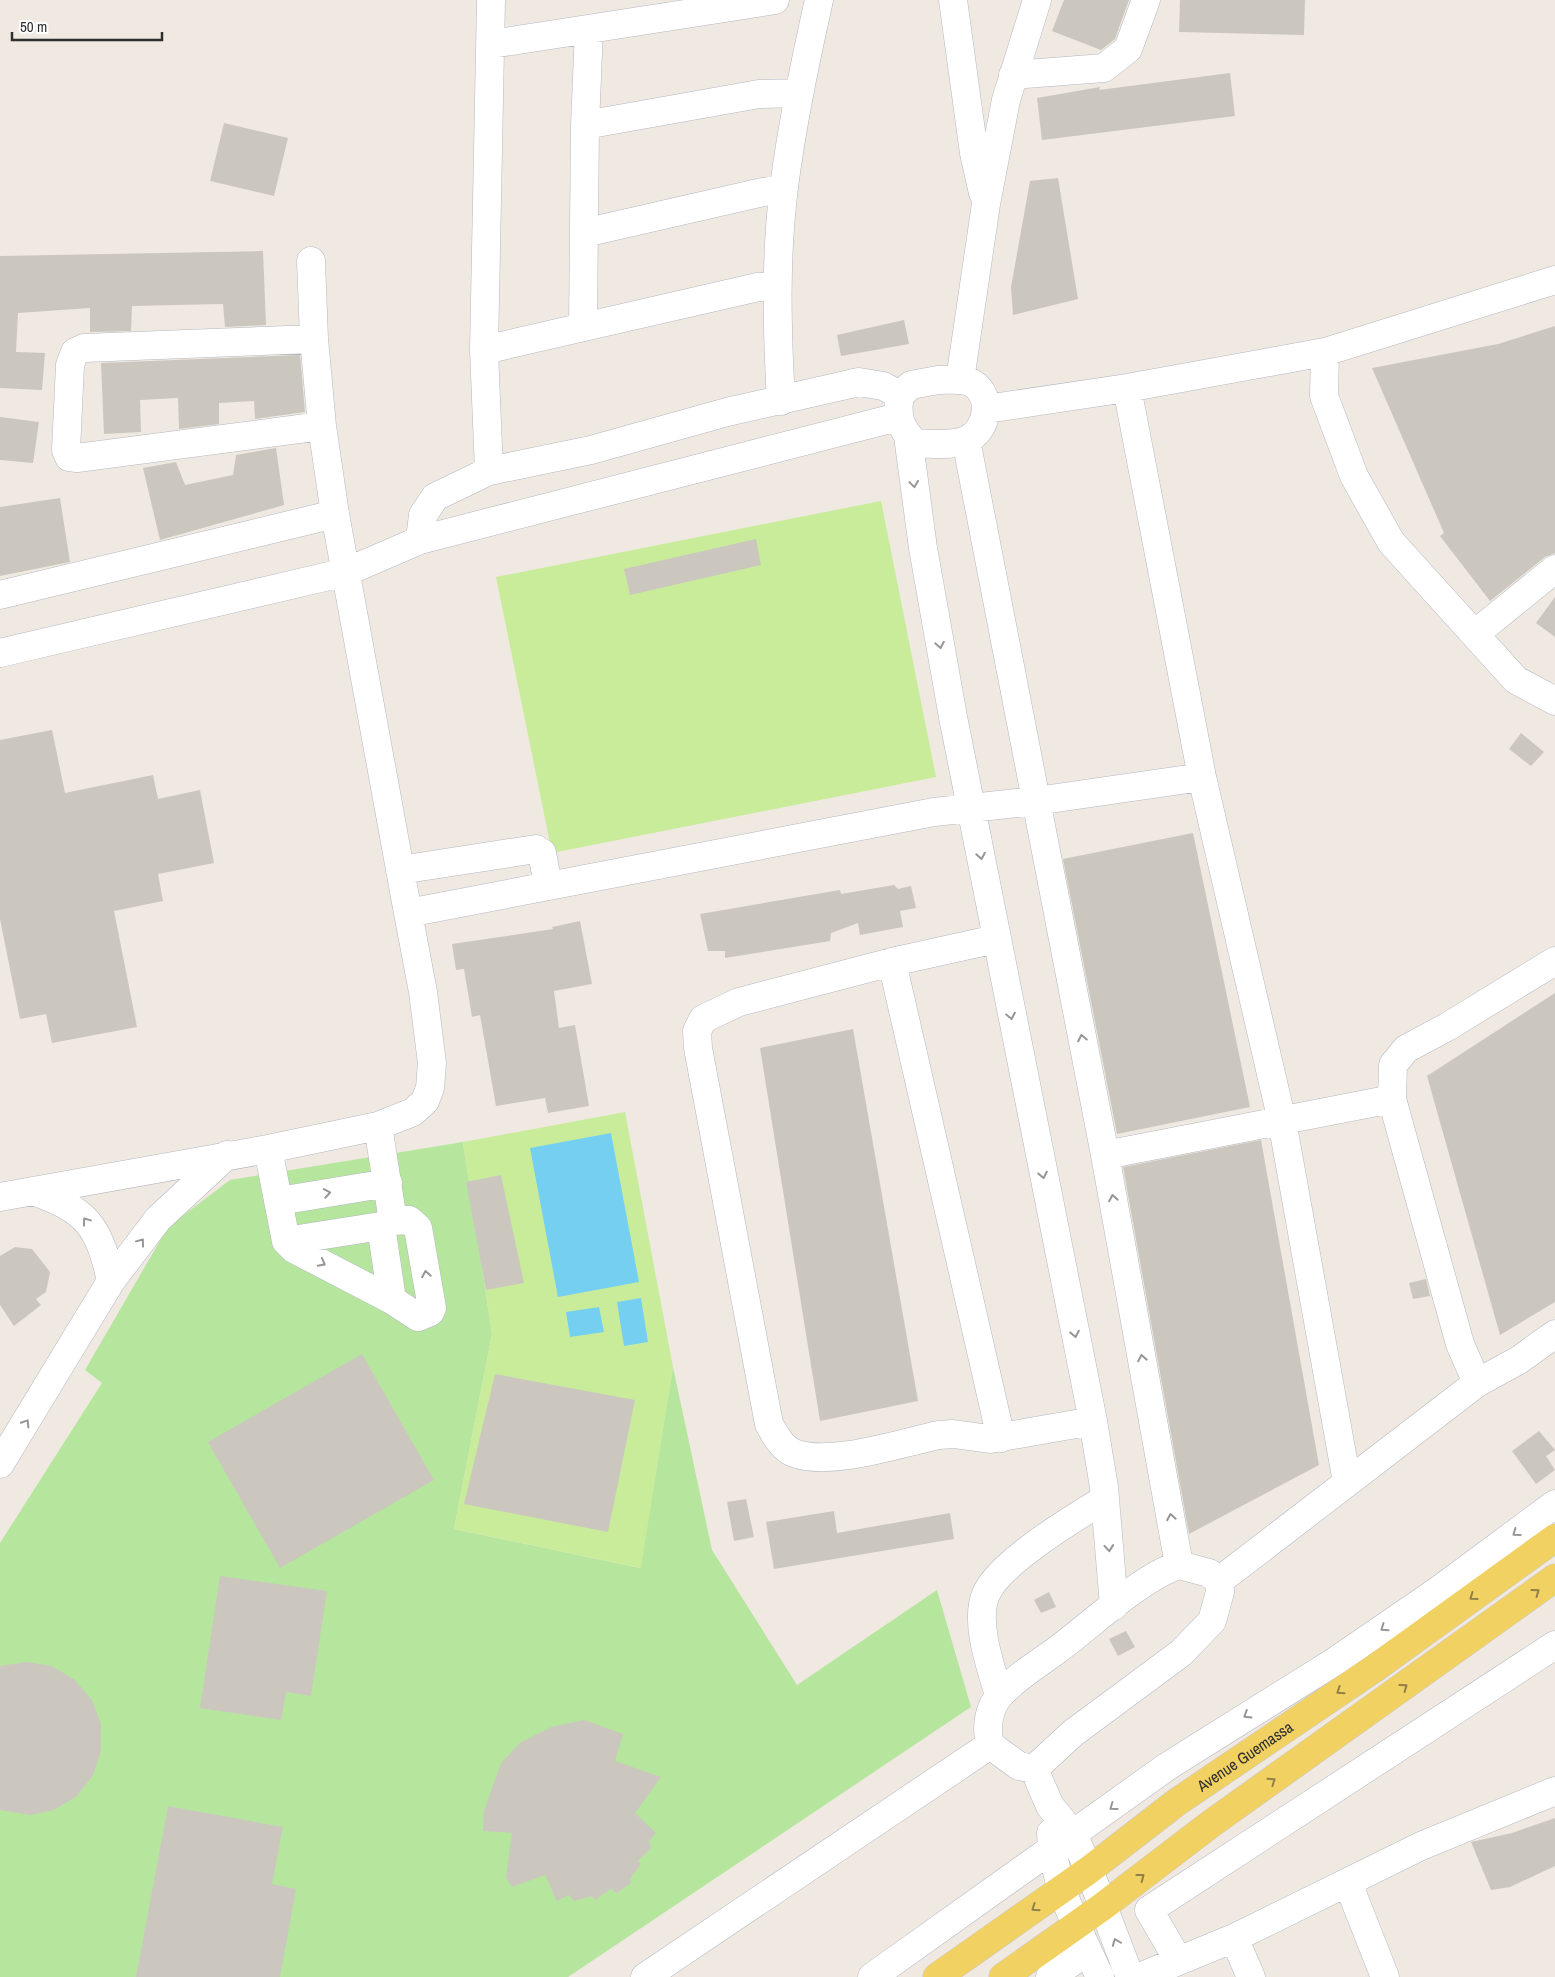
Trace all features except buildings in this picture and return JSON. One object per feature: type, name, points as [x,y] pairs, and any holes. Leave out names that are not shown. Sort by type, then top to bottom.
[{"type":"main road","name":"Avenue Guemassa","points":[[937,1977],[1090,1870],[1177,1802],[1375,1668],[1555,1538]]},
{"type":"main road","points":[[1003,1977],[1102,1907],[1212,1824],[1555,1578]]},
{"type":"street","points":[[489,471],[484,350],[492,44],[491,0]]},
{"type":"street","points":[[492,44],[775,0]]},
{"type":"street","points":[[781,400],[777,286],[784,189],[798,93],[819,0]]},
{"type":"street","points":[[953,0],[974,153],[986,204]]},
{"type":"street","points":[[960,380],[986,204],[1006,100],[1037,0]]},
{"type":"street","points":[[1013,75],[1104,68],[1128,49],[1146,0]]},
{"type":"street","points":[[584,327],[585,125],[588,29]]},
{"type":"street","points":[[585,125],[759,94],[798,93]]},
{"type":"street","points":[[584,233],[763,192],[784,189]]},
{"type":"street","points":[[0,1197],[268,1149],[378,1126],[413,1112],[425,1101],[432,1077],[431,1043],[334,514],[322,426],[314,339],[312,261]]},
{"type":"street","points":[[986,409],[1127,388],[1325,352],[1555,280]]},
{"type":"street","points":[[484,350],[758,287],[777,286]]},
{"type":"street","points":[[314,339],[84,348],[75,352],[70,365],[66,450],[69,456],[78,458],[322,426]]},
{"type":"street","points":[[1325,352],[1324,396],[1354,476],[1391,542],[1476,633],[1516,680],[1555,701]]},
{"type":"street","points":[[420,540],[423,515],[435,496],[489,471],[591,450],[727,412],[859,382],[883,386],[902,416],[916,443],[926,444],[966,440],[978,432],[984,421],[985,399],[978,388],[970,382],[960,380],[918,382],[902,416],[953,717],[1093,1421],[1105,1499],[1114,1606]]},
{"type":"street","points":[[1127,388],[1202,777],[1282,1121],[1346,1482]]},
{"type":"street","points":[[0,653],[346,572],[420,540],[902,416]]},
{"type":"street","points":[[966,440],[1105,1155],[1179,1566]]},
{"type":"street","points":[[0,595],[334,514]]},
{"type":"street","points":[[1476,633],[1555,569]]},
{"type":"street","points":[[408,913],[934,812],[1202,777]]},
{"type":"street","points":[[400,870],[536,849],[542,853],[548,885]]},
{"type":"street","points":[[996,939],[892,962],[739,1002],[703,1019],[697,1031],[698,1048],[769,1424],[779,1441],[792,1453],[813,1458],[834,1458],[939,1435],[953,1434],[990,1440],[1093,1421]]},
{"type":"street","points":[[892,962],[1001,1438]]},
{"type":"street","points":[[1477,1384],[1460,1344],[1392,1099],[1393,1066],[1406,1049],[1447,1027],[1555,962]]},
{"type":"street","points":[[1105,1155],[1392,1099]]},
{"type":"street","points":[[378,1126],[388,1183],[387,1223],[392,1300]]},
{"type":"street","points":[[268,1149],[286,1241],[294,1249],[392,1300],[416,1317],[430,1312],[432,1308],[418,1228],[408,1220],[286,1241]]},
{"type":"street","points":[[0,1464],[111,1281],[158,1219],[228,1155]]},
{"type":"street","points":[[279,1201],[388,1183]]},
{"type":"street","points":[[33,1191],[56,1199],[85,1217],[104,1252],[111,1281]]},
{"type":"street","points":[[1219,1582],[1346,1482],[1477,1384],[1519,1360],[1555,1334]]},
{"type":"street","points":[[999,1696],[986,1648],[982,1616],[986,1595],[994,1581],[1017,1560],[1105,1499]]},
{"type":"street","points":[[872,1977],[1168,1766],[1334,1662],[1439,1590],[1555,1504]]},
{"type":"street","points":[[1179,1566],[1209,1573],[1219,1582],[1220,1592],[1212,1621],[1181,1653],[1073,1733],[1034,1769],[1019,1766],[990,1745],[987,1731],[991,1712],[999,1696],[1114,1606],[1164,1570],[1179,1566]]},
{"type":"street","points":[[1178,1960],[1148,1910],[1555,1645]]},
{"type":"street","points":[[645,1977],[990,1745]]},
{"type":"street","points":[[1034,1769],[1050,1806],[1062,1841],[1062,1889],[1075,1925],[1100,1977]]},
{"type":"street","points":[[1140,1977],[1234,1938],[1421,1846],[1555,1791]]},
{"type":"street","points":[[1062,1841],[1090,1870],[1102,1907],[1130,1977]]},
{"type":"street","points":[[1348,1883],[1385,1977]]},
{"type":"street","points":[[1234,1938],[1251,1977]]},
{"type":"street","points":[[1050,1977],[1088,1951]]},
{"type":"green space","points":[[881,501],[936,777],[552,853],[496,577]]},
{"type":"green space","points":[[625,1112],[673,1367],[641,1568],[454,1529],[492,1334],[463,1142]]},
{"type":"green space","points":[[463,1142],[492,1334],[454,1529],[640,1568],[673,1367],[712,1550],[797,1685],[937,1590],[971,1707],[568,1977],[0,1977],[0,1543],[102,1383],[85,1370],[168,1227],[230,1180]]},
{"type":"water","points":[[611,1133],[639,1282],[558,1297],[530,1148]]},
{"type":"water","points":[[641,1298],[648,1342],[624,1346],[617,1302]]},
{"type":"water","points":[[599,1307],[604,1332],[570,1337],[566,1312]]}]
